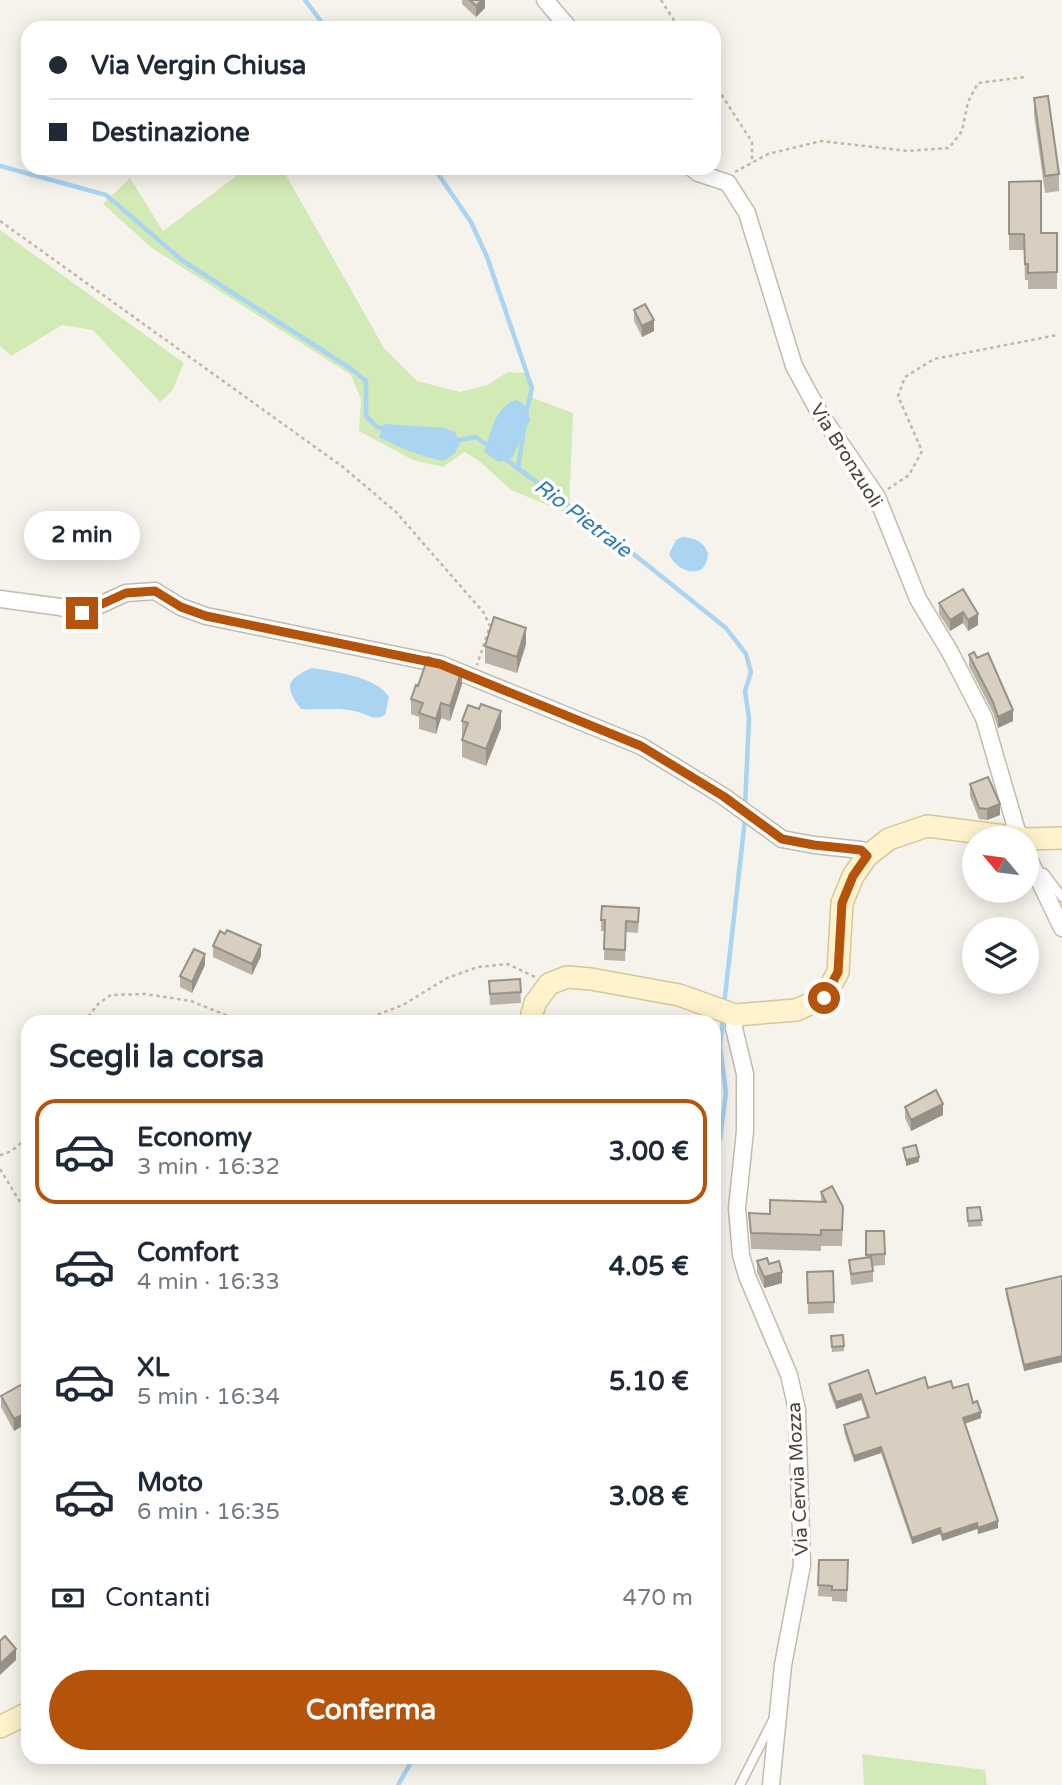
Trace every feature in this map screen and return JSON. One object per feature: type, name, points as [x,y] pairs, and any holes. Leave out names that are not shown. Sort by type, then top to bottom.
[{"type":"street","points":[[545,0],[563,21]]},
{"type":"street","name":"Via Bronzuoli","points":[[704,175],[728,183],[747,213],[794,366],[819,412],[877,497],[918,599],[950,652],[984,718],[1016,826]]},
{"type":"street","points":[[0,599],[60,607],[82,613],[126,593],[155,591],[181,607],[206,616],[440,664],[641,746],[723,796],[782,839],[861,850],[867,856]]},
{"type":"street","points":[[532,1015],[535,1003],[549,984],[566,978],[679,995],[735,1015],[796,1010],[824,998],[838,972],[842,903],[853,876],[867,856],[889,839],[927,826],[962,831]]},
{"type":"street","points":[[1040,839],[1062,838]]},
{"type":"street","points":[[1040,881],[1062,928]]},
{"type":"street","name":"Via Cervia Mozza","points":[[735,1015],[734,1028],[745,1074],[745,1131],[737,1208],[741,1255],[747,1276],[789,1375],[797,1410],[802,1564],[783,1665],[771,1785]]},
{"type":"street","points":[[0,1727],[21,1716]]},
{"type":"lane","points":[[1040,873],[1044,873],[1062,897]]},
{"type":"lane","points":[[740,1785],[780,1705]]},
{"type":"path","points":[[661,0],[674,21]]},
{"type":"path","points":[[720,180],[768,154],[821,141],[908,151],[949,148],[962,131],[968,102],[978,83],[1025,77]]},
{"type":"path","points":[[721,94],[752,142],[752,163]]},
{"type":"path","points":[[0,221],[343,467],[396,512],[484,613],[490,626],[473,678]]},
{"type":"path","points":[[877,497],[908,475],[922,451],[898,396],[905,377],[934,359],[1057,335]]},
{"type":"path","points":[[377,1015],[403,1005],[447,978],[478,967],[508,964],[549,984]]},
{"type":"path","points":[[89,1015],[98,1004],[111,995],[145,994],[191,1001],[226,1015]]},
{"type":"path","points":[[0,1155],[21,1143]]},
{"type":"path","points":[[0,1169],[21,1204]]},
{"type":"green space","points":[[238,175],[286,175],[384,348],[417,381],[460,392],[487,385],[508,372],[526,373],[532,382],[533,398],[573,413],[569,514],[511,490],[478,460],[464,452],[443,467],[413,460],[359,431],[361,399],[351,375],[152,248],[103,204],[130,178],[163,231]]},
{"type":"green space","points":[[0,230],[184,363],[172,391],[160,402],[93,330],[62,325],[11,356],[0,346]]},
{"type":"green space","points":[[862,1754],[985,1770],[987,1785],[864,1785]]},
{"type":"water","points":[[517,400],[527,407],[530,420],[512,458],[499,462],[484,452],[499,414]]},
{"type":"water","points":[[384,424],[444,428],[455,432],[460,443],[455,453],[443,461],[435,459],[379,437]]},
{"type":"water","points":[[682,537],[691,538],[704,546],[708,553],[703,568],[691,572],[673,561],[669,554],[676,540]]},
{"type":"water","points":[[312,668],[343,673],[375,684],[389,697],[385,715],[375,717],[345,710],[301,709],[292,695],[290,684],[297,676]]},
{"type":"building","points":[[470,0],[482,0],[476,6]]},
{"type":"building","points":[[1048,96],[1059,174],[1045,176],[1034,98]]},
{"type":"building","points":[[1041,181],[1041,233],[1057,233],[1057,272],[1028,273],[1024,234],[1009,234],[1009,182]]},
{"type":"building","points":[[645,304],[654,320],[642,326],[634,310]]},
{"type":"building","points":[[963,589],[978,614],[968,620],[963,612],[950,620],[939,603]]},
{"type":"building","points":[[494,617],[526,628],[517,657],[485,646]]},
{"type":"building","points":[[974,652],[977,658],[988,653],[1013,710],[998,717],[969,655]]},
{"type":"building","points":[[428,657],[462,669],[450,706],[441,703],[436,719],[419,713],[423,703],[411,699]]},
{"type":"building","points":[[481,704],[501,711],[486,749],[462,740],[468,723],[462,721],[468,705],[479,709]]},
{"type":"building","points":[[988,777],[1000,804],[987,809],[979,808],[970,784]]},
{"type":"building","points":[[602,906],[639,908],[638,922],[626,921],[625,950],[604,949],[605,920],[601,920]]},
{"type":"building","points":[[227,930],[261,945],[252,964],[213,946],[220,931],[225,934]]},
{"type":"building","points":[[194,949],[205,954],[192,982],[180,976]]},
{"type":"building","points":[[520,979],[521,992],[490,994],[489,981]]},
{"type":"building","points":[[936,1090],[943,1104],[911,1120],[905,1107]]},
{"type":"building","points":[[916,1145],[919,1157],[906,1160],[903,1148]]},
{"type":"building","points":[[832,1186],[843,1207],[842,1230],[821,1230],[821,1235],[751,1233],[749,1213],[770,1214],[770,1200],[826,1202],[821,1192]]},
{"type":"building","points":[[980,1207],[982,1220],[968,1221],[967,1208]]},
{"type":"building","points":[[866,1231],[884,1231],[885,1254],[866,1255]]},
{"type":"building","points":[[871,1257],[873,1271],[851,1274],[849,1260]]},
{"type":"building","points":[[767,1258],[769,1264],[779,1261],[782,1272],[764,1277],[757,1261]]},
{"type":"building","points":[[833,1271],[834,1302],[808,1303],[807,1272]]},
{"type":"building","points":[[1062,1276],[1062,1356],[1024,1365],[1006,1289]]},
{"type":"building","points":[[843,1335],[844,1346],[832,1347],[831,1336]]},
{"type":"building","points":[[868,1370],[876,1394],[925,1377],[928,1388],[951,1381],[953,1388],[968,1384],[973,1403],[977,1401],[981,1412],[963,1418],[998,1521],[978,1528],[977,1523],[942,1535],[940,1528],[912,1538],[881,1447],[854,1456],[844,1425],[869,1417],[861,1394],[836,1402],[829,1384]]},
{"type":"building","points":[[21,1385],[21,1416],[14,1419],[1,1396]]},
{"type":"building","points":[[819,1560],[848,1560],[847,1590],[832,1590],[832,1586],[818,1585]]},
{"type":"building","points":[[5,1636],[16,1649],[0,1664],[0,1641]]},
{"type":"waterway","points":[[305,0],[321,21]]},
{"type":"waterway","name":"Rio Pietraie","points":[[0,166],[21,172]]},
{"type":"waterway","name":"Rio Pietraie","points":[[33,175],[106,195],[183,261],[350,368],[366,381],[366,416],[377,427],[385,429]]},
{"type":"waterway","points":[[439,175],[471,222],[487,257],[532,388],[526,414]]},
{"type":"waterway","points":[[518,469],[524,429]]},
{"type":"waterway","name":"Rio Pietraie","points":[[455,441],[476,437],[491,448]]},
{"type":"waterway","name":"Rio Pietraie","points":[[504,458],[631,552],[726,628],[746,654],[751,672],[745,691],[749,718],[745,806]]},
{"type":"waterway","name":"Rio Pietraie","points":[[724,1005],[745,819]]},
{"type":"waterway","name":"Rio Pietraie","points":[[721,1036],[723,1017]]},
{"type":"waterway","name":"Rio Pietraie","points":[[721,1054],[726,1093],[721,1131]]},
{"type":"waterway","name":"Rio Pietraie","points":[[398,1785],[410,1764]]},
{"type":"route","points":[[82,613],[126,593],[155,591],[181,607],[206,616],[440,664],[641,746],[723,796],[782,839],[861,850],[867,856],[853,876],[842,903],[838,972],[824,998]]}]
